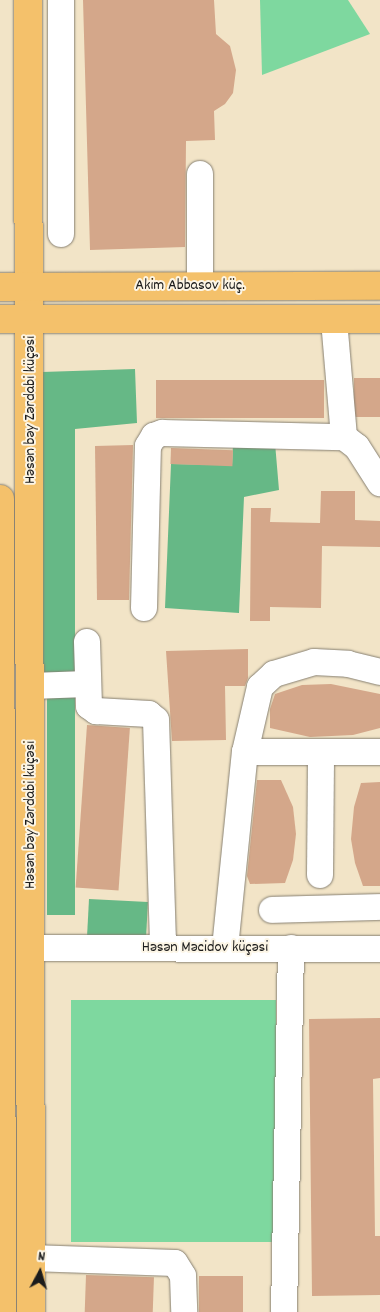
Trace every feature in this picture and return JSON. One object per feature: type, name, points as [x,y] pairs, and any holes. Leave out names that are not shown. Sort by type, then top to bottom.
[{"type":"main road","points":[[28,0],[30,288]]},
{"type":"main road","points":[[334,286],[334,320]]},
{"type":"main road","name":"Akim Abbasov küç.","points":[[0,287],[380,286]]},
{"type":"main road","name":"Həsən bəy Zərdabi küçəsi","points":[[30,288],[31,1312]]},
{"type":"main road","name":"Akim Abbasov küç.","points":[[0,319],[380,319]]},
{"type":"main road","name":"Həsən bəy Zərdabi küçəsi","points":[[0,499],[2,1312]]},
{"type":"street","points":[[61,234],[62,0]]},
{"type":"street","points":[[29,133],[61,135]]},
{"type":"street","points":[[200,174],[200,286]]},
{"type":"street","points":[[334,320],[344,437]]},
{"type":"street","points":[[144,608],[148,446],[154,436],[162,433],[344,437],[357,447],[380,483]]},
{"type":"street","points":[[87,642],[89,706],[96,711],[131,711],[149,714],[156,720],[163,948]]},
{"type":"street","points":[[225,948],[245,752],[260,686],[274,674],[314,662],[348,664],[380,672]]},
{"type":"street","points":[[31,686],[87,684]]},
{"type":"street","points":[[245,752],[380,752]]},
{"type":"street","points":[[320,875],[321,752]]},
{"type":"street","points":[[272,910],[380,907]]},
{"type":"street","name":"Həsən Məcidov küçəsi","points":[[31,948],[380,949]]},
{"type":"street","points":[[284,1312],[291,948]]},
{"type":"street","points":[[31,1258],[175,1263],[183,1276],[184,1312]]},
{"type":"green space","points":[[260,0],[348,0],[370,34],[262,75]]},
{"type":"green space","points":[[135,369],[137,423],[75,429],[75,674],[42,675],[42,372]]},
{"type":"green space","points":[[275,443],[279,490],[244,497],[239,613],[165,608],[171,464],[232,465],[233,445]]},
{"type":"green space","points":[[47,697],[75,697],[75,915],[47,915]]},
{"type":"green space","points":[[89,899],[148,902],[146,938],[87,935]]},
{"type":"green space","points":[[71,1000],[276,1000],[276,1242],[71,1242]]},
{"type":"building","points":[[83,0],[214,0],[216,34],[230,46],[236,70],[233,93],[225,104],[214,111],[215,140],[186,141],[185,247],[90,250]]},
{"type":"building","points":[[354,378],[380,378],[380,417],[354,417]]},
{"type":"building","points":[[156,380],[324,380],[324,418],[156,418]]},
{"type":"building","points":[[133,445],[129,600],[97,600],[95,446]]},
{"type":"building","points":[[171,448],[233,450],[232,466],[170,464]]},
{"type":"building","points":[[321,491],[355,491],[355,520],[380,521],[380,547],[322,546],[321,608],[270,607],[270,621],[250,621],[251,508],[271,508],[270,522],[320,523]]},
{"type":"building","points":[[248,649],[248,678],[245,686],[225,686],[226,740],[172,741],[166,651]]},
{"type":"building","points":[[331,684],[380,694],[380,728],[353,735],[310,737],[270,728],[270,709],[275,694],[302,685]]},
{"type":"building","points":[[87,725],[130,728],[119,891],[76,888]]},
{"type":"building","points":[[257,780],[281,780],[293,807],[296,834],[293,860],[285,883],[250,884],[247,876]]},
{"type":"building","points":[[380,782],[380,886],[363,886],[355,863],[351,839],[354,807],[361,783]]},
{"type":"building","points":[[380,1018],[380,1078],[373,1079],[375,1236],[380,1236],[380,1295],[312,1296],[309,1019]]},
{"type":"building","points":[[86,1275],[154,1277],[153,1312],[85,1312]]},
{"type":"building","points":[[199,1276],[243,1276],[243,1312],[199,1312]]}]
